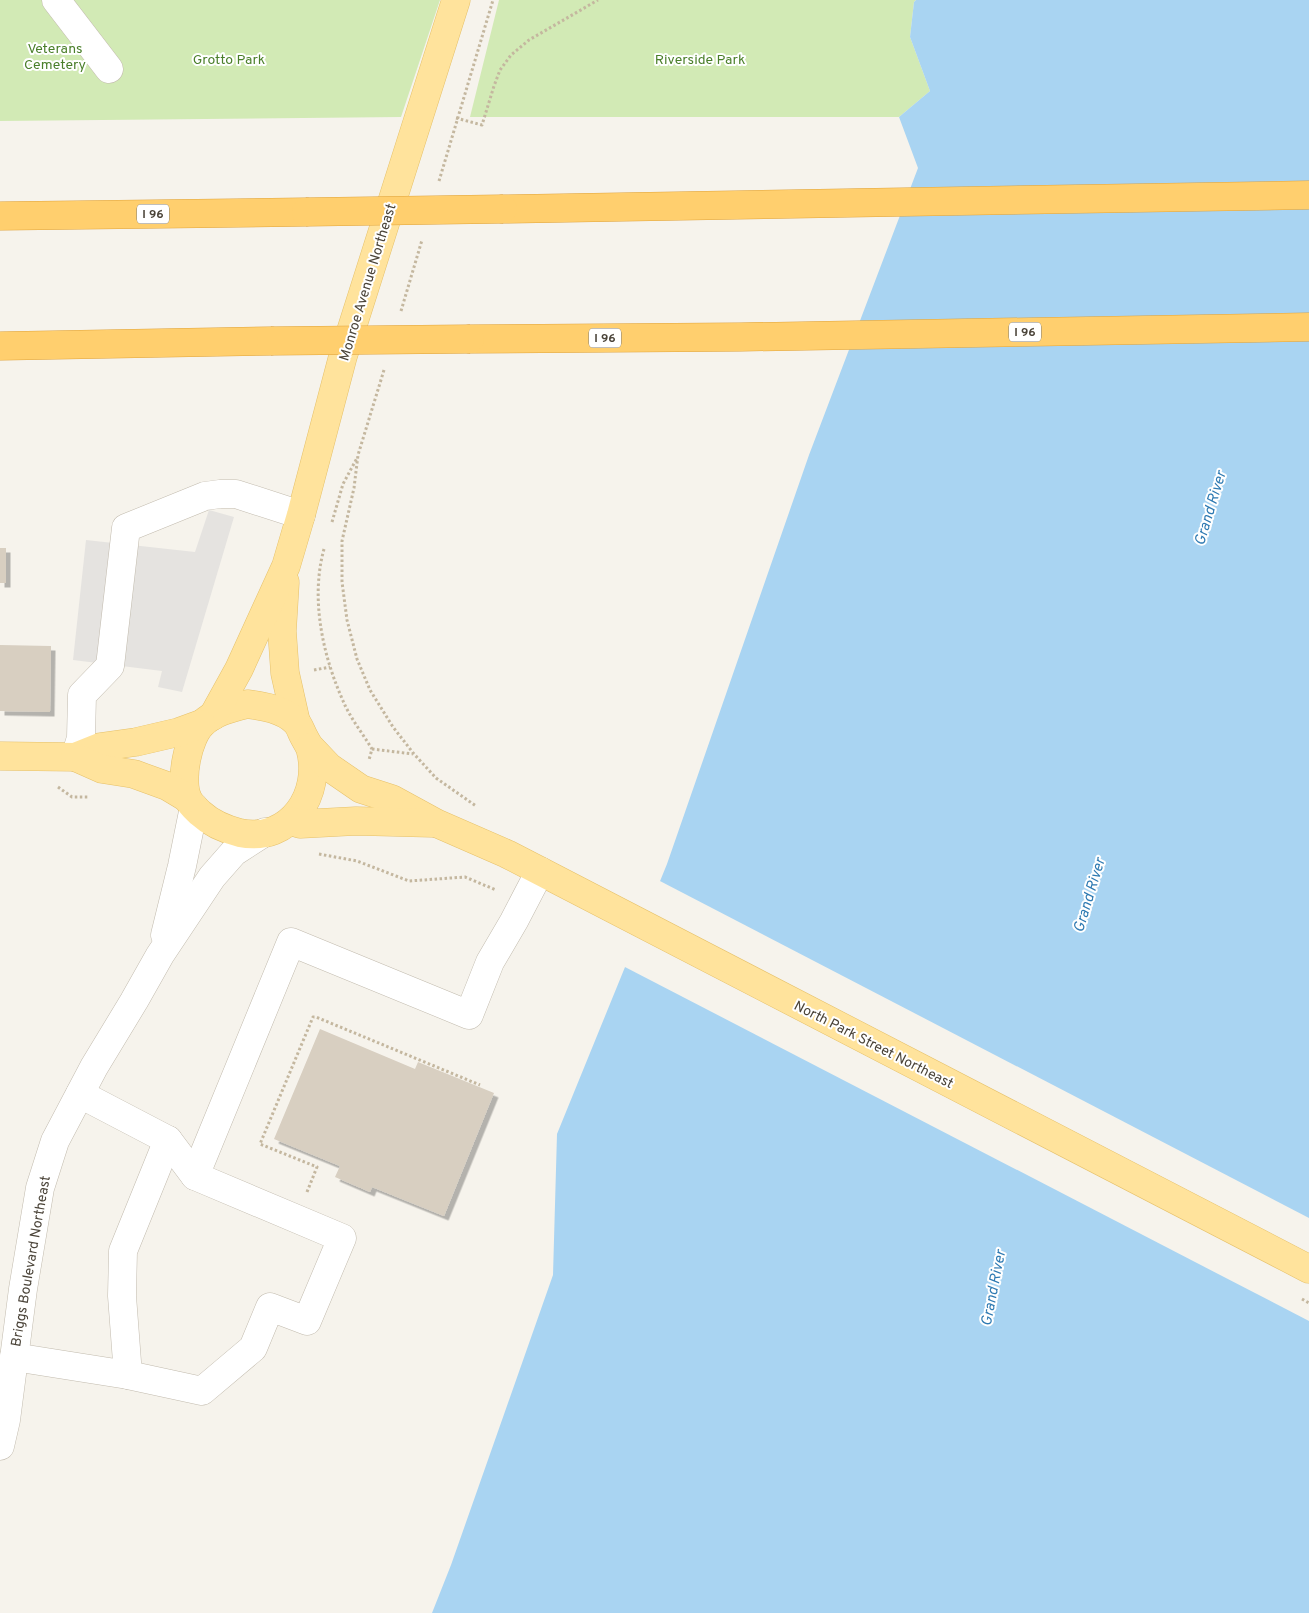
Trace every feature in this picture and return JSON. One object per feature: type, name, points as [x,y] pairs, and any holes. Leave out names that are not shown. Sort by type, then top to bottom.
[{"type":"highway","name":"I 96","points":[[0,216],[788,205],[1309,195]]},
{"type":"highway","name":"I 96","points":[[0,346],[271,341],[740,337],[1309,327]]},
{"type":"main road","name":"Monroe Avenue Northeast","points":[[207,720],[239,670],[286,566],[343,356],[456,0]]},
{"type":"main road","name":"Monroe Avenue Northeast","points":[[286,566],[282,631],[285,673],[296,722]]},
{"type":"main road","points":[[0,756],[75,757],[100,747],[136,742],[179,732],[207,720],[226,709],[246,704],[266,707],[284,714],[296,722],[310,747],[313,768],[310,789],[303,807],[291,821],[278,829],[249,834],[225,830],[208,821],[190,803],[167,786],[134,774],[102,769],[75,757]]},
{"type":"main road","points":[[190,803],[185,781],[186,758],[193,736],[207,720]]},
{"type":"main road","name":"North Park Street Northeast","points":[[310,747],[329,767],[362,789],[392,799],[436,823],[507,854],[1309,1269]]},
{"type":"main road","name":"North Park Street Northeast","points":[[291,821],[300,824],[356,820],[436,823]]},
{"type":"street","points":[[56,0],[109,69]]},
{"type":"street","points":[[75,757],[81,738],[82,695],[110,666],[126,528],[205,496],[220,494],[236,494],[301,515]]},
{"type":"street","name":"Briggs Boulevard Northeast","points":[[160,954],[182,866],[190,803]]},
{"type":"street","name":"Briggs Boulevard Northeast","points":[[0,1446],[14,1357],[22,1289],[40,1188],[55,1141],[94,1067],[160,954],[212,877],[234,852],[265,832]]},
{"type":"street","points":[[195,1176],[291,942],[469,1015],[490,962],[540,871]]},
{"type":"street","points":[[14,1357],[128,1375],[202,1391],[253,1348],[270,1307],[307,1321],[342,1238],[195,1176],[168,1140],[80,1094]]},
{"type":"street","points":[[128,1375],[122,1296],[124,1251],[168,1140]]},
{"type":"path","points":[[456,118],[482,125],[500,70],[511,55],[529,40],[598,0]]},
{"type":"path","points":[[330,530],[343,484],[358,455],[354,488],[342,541],[342,582],[347,620],[357,659],[370,690],[393,727],[414,754],[436,778],[484,810]]},
{"type":"path","points":[[325,548],[317,585],[319,618],[330,667],[344,704],[372,749],[414,754]]},
{"type":"path","points":[[72,797],[89,796]]},
{"type":"path","points":[[310,853],[357,861],[409,881],[465,877]]},
{"type":"path","points":[[317,1167],[260,1144],[314,1017],[480,1085]]},
{"type":"green space","name":"Grotto Park","points":[[0,0],[440,0],[401,117],[0,121]]},
{"type":"green space","name":"Riverside Park","points":[[499,0],[916,0],[914,2],[910,37],[930,91],[899,117],[470,117]]},
{"type":"shaded area","points":[[209,510],[234,517],[182,692],[158,687],[162,671],[73,660],[86,540],[195,552]]},
{"type":"water","name":"Grand River","points":[[916,0],[1309,0],[1309,1613],[432,1613],[451,1565],[553,1275],[557,1134],[667,864],[809,455],[918,168],[899,117],[930,91],[910,37],[914,2]]},
{"type":"pier","points":[[658,880],[1309,1218],[1309,1321],[623,966]]},
{"type":"building","points":[[0,548],[6,548],[6,583],[0,583]]},
{"type":"building","points":[[0,645],[51,646],[50,712],[0,711]]},
{"type":"building","points":[[320,1029],[415,1069],[418,1062],[494,1093],[444,1216],[372,1187],[370,1192],[335,1177],[340,1166],[274,1139]]},
{"type":"park label","name":"Veterans Cemetery","points":[[55,56]]}]
